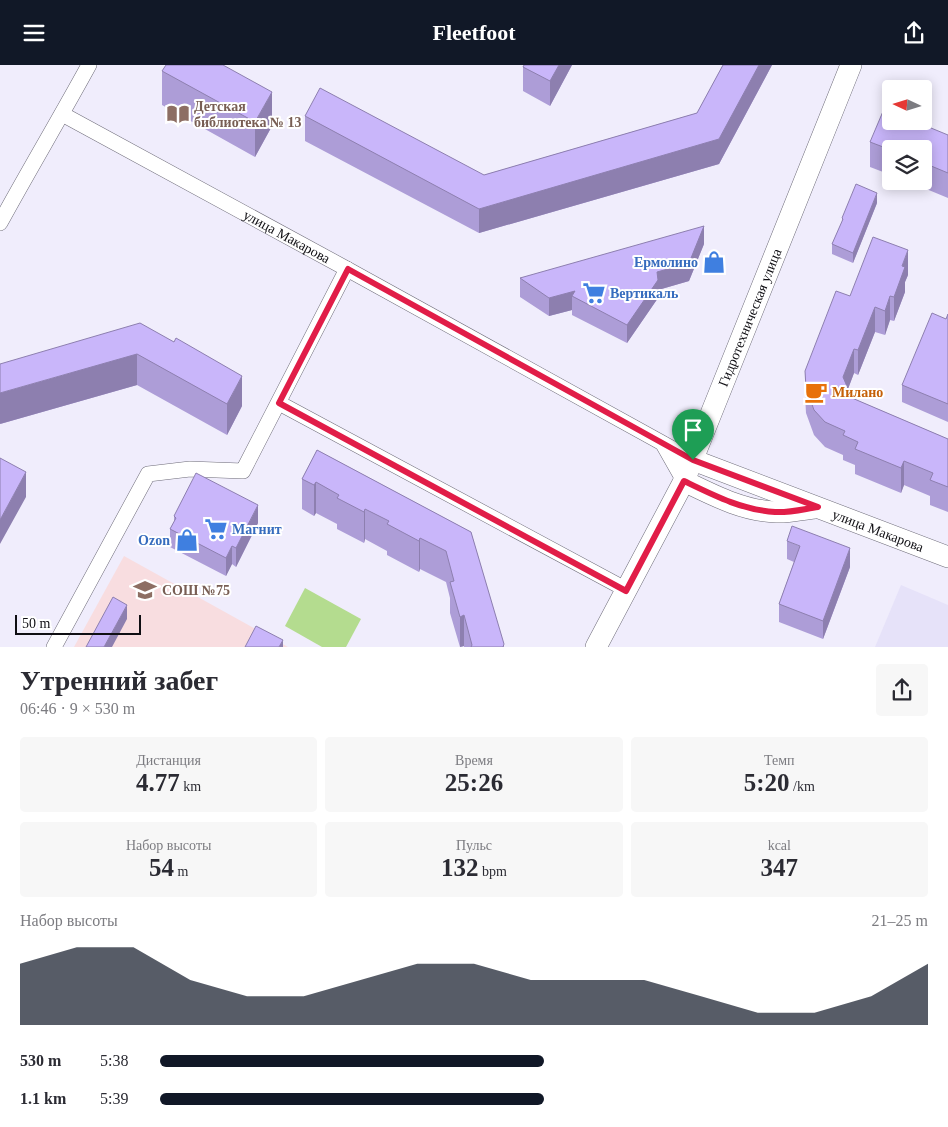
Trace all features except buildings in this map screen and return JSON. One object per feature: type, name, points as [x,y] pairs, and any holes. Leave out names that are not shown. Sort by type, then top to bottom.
[{"type":"main road","name":"Гидротехническая улица","points":[[596,647],[684,481],[851,65]]},
{"type":"main road","name":"улица Макарова","points":[[693,460],[948,557]]},
{"type":"main road","points":[[684,481],[719,498],[746,508],[777,512],[818,507]]},
{"type":"street","points":[[0,223],[89,65]]},
{"type":"street","name":"улица Макарова","points":[[62,114],[348,269],[693,460]]},
{"type":"street","points":[[54,647],[148,474],[190,469],[243,471],[348,269]]},
{"type":"street","points":[[279,403],[626,591]]},
{"type":"street","points":[[662,443],[684,481]]},
{"type":"shaded area","name":"СОШ №75","points":[[124,556],[288,647],[74,647]]},
{"type":"shaded area","points":[[901,585],[948,605],[948,647],[875,647]]},
{"type":"green space","points":[[305,588],[361,619],[346,647],[322,647],[285,626]]},
{"type":"place","name":"Детская библиотека № 13","points":[[178,114]]},
{"type":"place","name":"Ермолино","points":[[714,262]]},
{"type":"place","name":"Вертикаль","points":[[594,293]]},
{"type":"place","name":"Милано","points":[[816,392]]},
{"type":"place","name":"Магнит","points":[[216,529]]},
{"type":"place","name":"Ozon","points":[[187,540]]},
{"type":"place","name":"СОШ №75","points":[[145,590]]},
{"type":"route","points":[[348,269],[693,460],[818,507],[777,512],[746,508],[719,498],[684,481],[626,591],[279,403],[348,269]]}]
